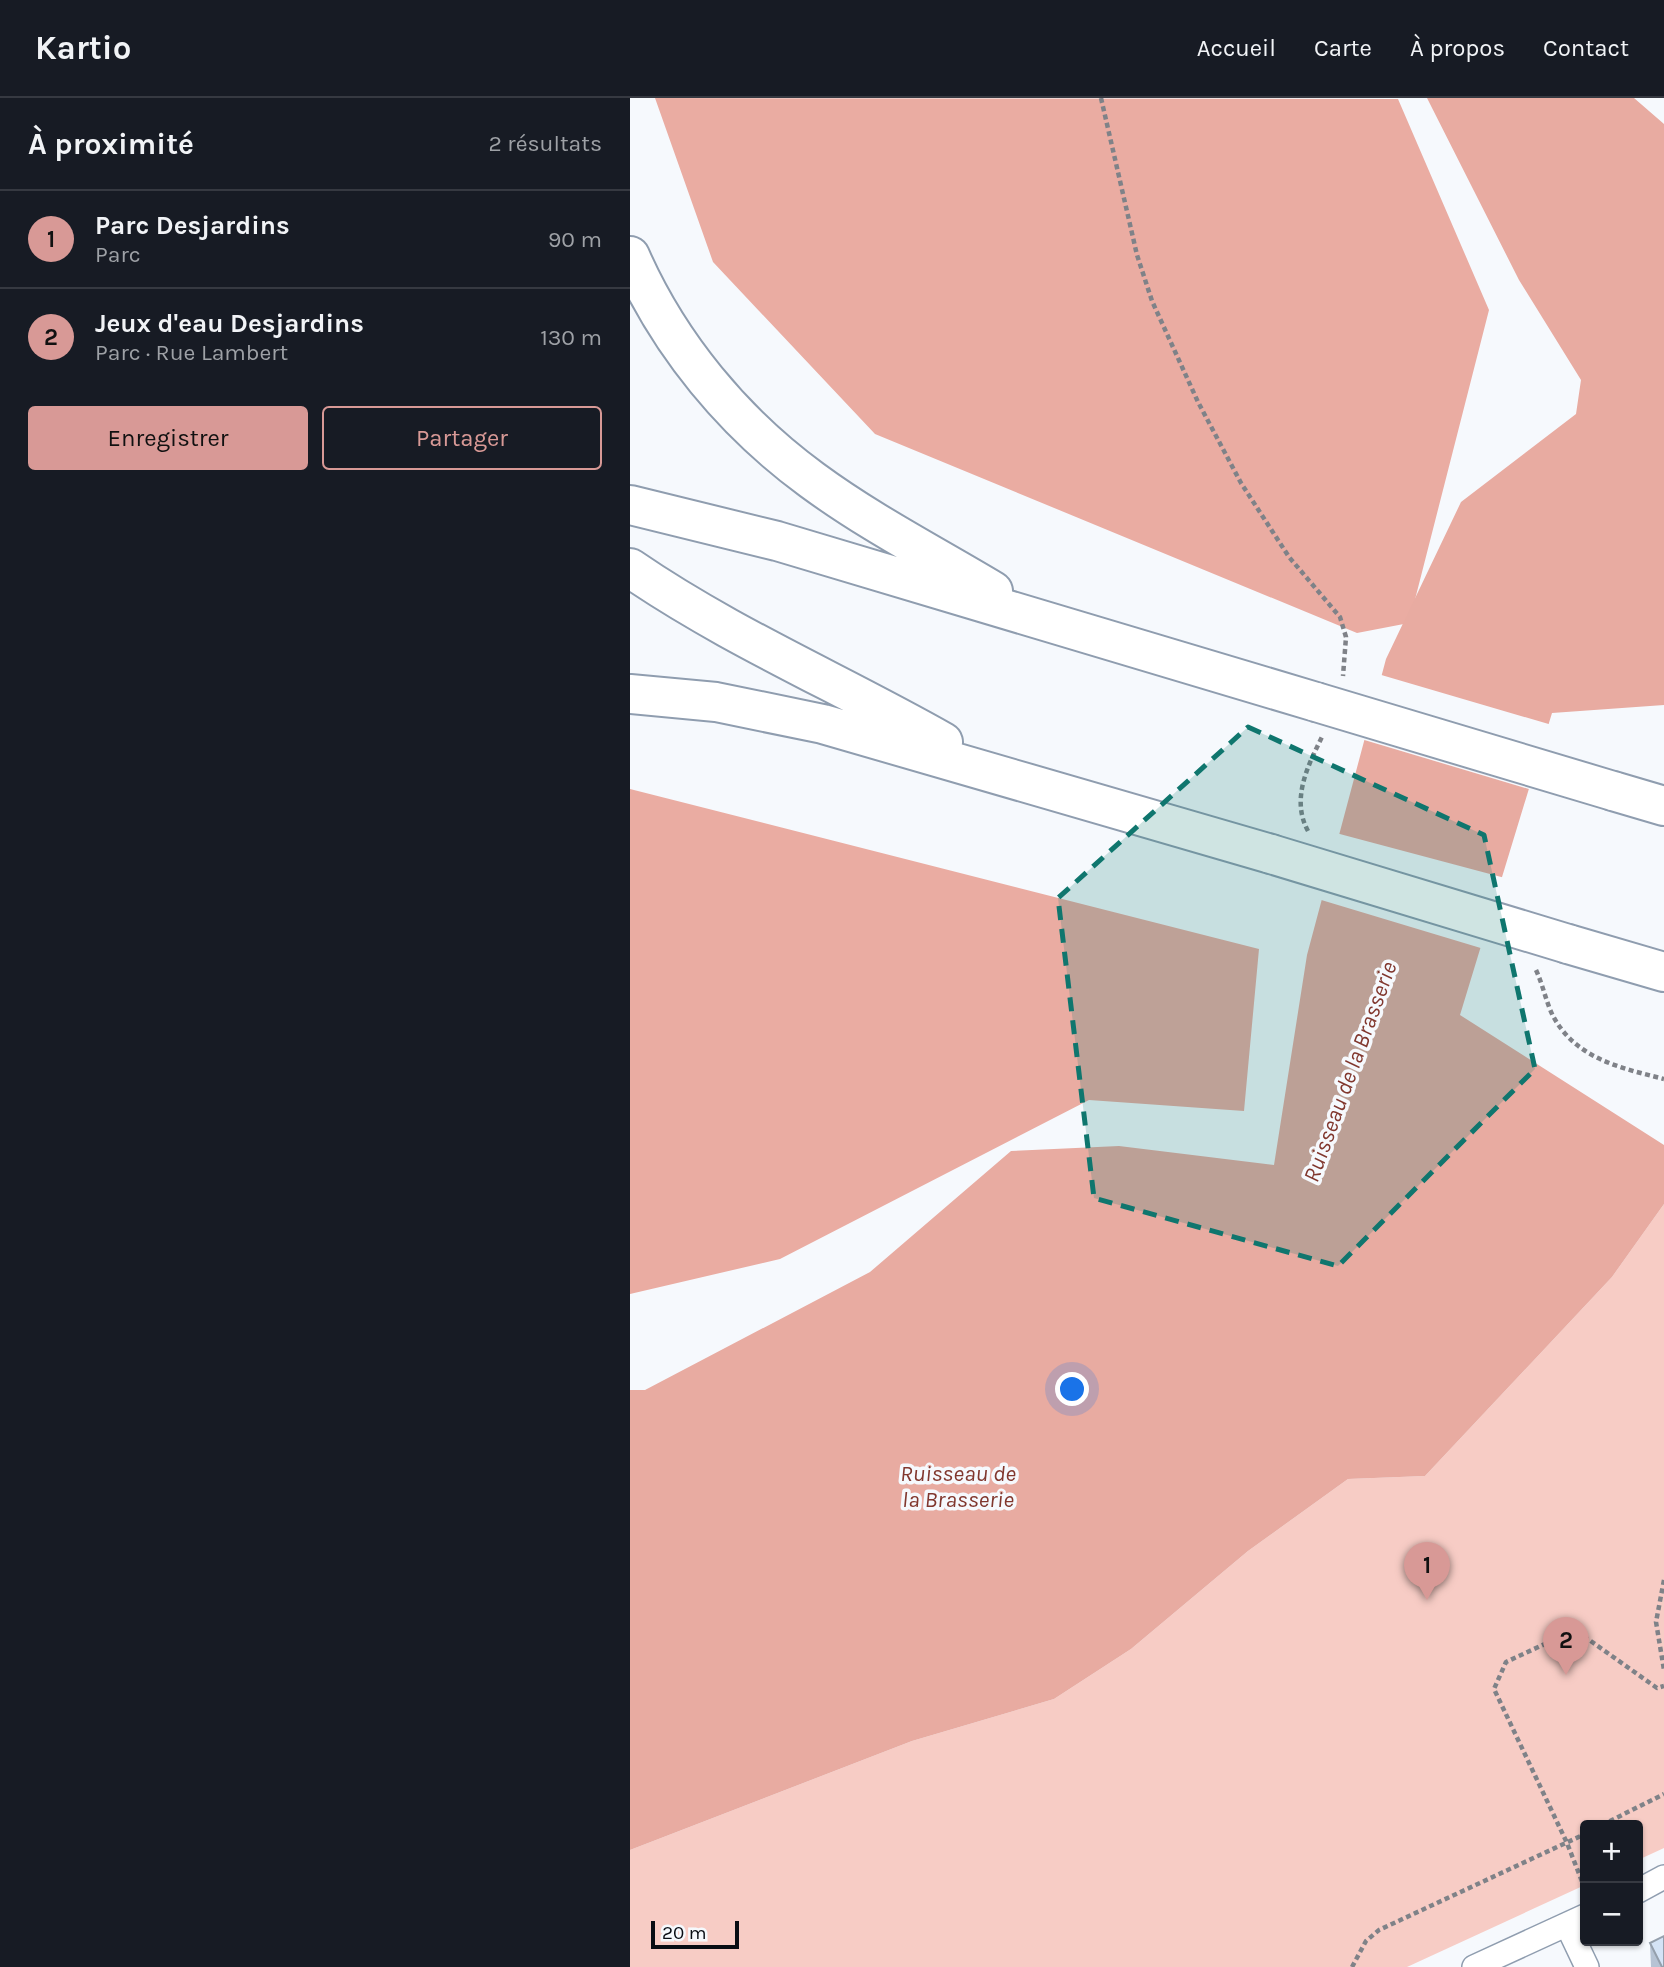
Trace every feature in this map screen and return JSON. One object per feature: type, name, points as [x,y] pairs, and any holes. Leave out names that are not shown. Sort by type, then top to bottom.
[{"type":"highway","points":[[630,256],[659,311],[690,358],[726,403],[769,445],[815,482],[1043,621]]},
{"type":"highway","points":[[630,505],[777,541],[1664,806]]},
{"type":"highway","points":[[630,568],[734,632],[863,696],[995,772]]},
{"type":"highway","points":[[630,694],[751,707],[858,733],[1664,972]]},
{"type":"highway","points":[[1613,791],[1664,794]]},
{"type":"street","points":[[1643,1888],[1664,1877]]},
{"type":"street","points":[[1474,1967],[1576,1920],[1587,1967]]},
{"type":"path","points":[[1101,98],[1149,293],[1198,402],[1241,483],[1289,557],[1339,617],[1346,636],[1299,802],[1301,816],[1312,837]]},
{"type":"path","points":[[1530,960],[1552,1015],[1575,1044],[1606,1062],[1664,1079]]},
{"type":"path","points":[[1664,1580],[1656,1622],[1664,1670]]},
{"type":"path","points":[[1583,1883],[1567,1843],[1494,1689],[1506,1662],[1547,1643],[1585,1637],[1657,1688],[1664,1686]]},
{"type":"path","points":[[1612,1820],[1664,1794]]},
{"type":"path","points":[[1352,1967],[1366,1941],[1379,1930],[1580,1836]]},
{"type":"highlighted area","points":[[1248,727],[1484,835],[1535,1069],[1338,1266],[1094,1198],[1058,898]]},
{"type":"shaded area","points":[[655,98],[1398,99],[1489,310],[1409,623],[1357,633],[875,434],[713,262]]},
{"type":"shaded area","points":[[630,789],[1259,949],[1244,1111],[1089,1100],[780,1259],[630,1294]]},
{"type":"shaded area","points":[[1664,1204],[1664,1848],[1643,1858],[1643,1820],[1580,1820],[1580,1887],[1407,1967],[630,1967],[630,1850],[912,1741],[1054,1699],[1131,1649],[1248,1551],[1348,1479],[1425,1476],[1612,1277]]},
{"type":"water","name":"Ruisseau de la Brasserie","points":[[1427,98],[1634,98],[1664,124],[1664,705],[1552,713],[1460,1015],[1664,1145],[1664,1204],[1612,1277],[1425,1476],[1348,1479],[1248,1551],[1131,1649],[1054,1699],[912,1741],[630,1850],[630,1390],[645,1390],[870,1272],[1011,1151],[1119,1146],[1274,1165],[1307,955],[1386,659],[1461,502],[1576,414],[1581,380],[1519,280]]},
{"type":"pier","points":[[1378,674],[1552,725],[1532,790],[1361,739]]},
{"type":"pier","points":[[1336,833],[1505,878],[1484,949],[1318,899]]},
{"type":"building","points":[[1664,1936],[1664,1967],[1662,1967],[1650,1943]]},
{"type":"place","name":"Parc Desjardins","points":[[1427,1600]]},
{"type":"place","name":"Jeux d'eau Desjardins","points":[[1566,1675]]}]
